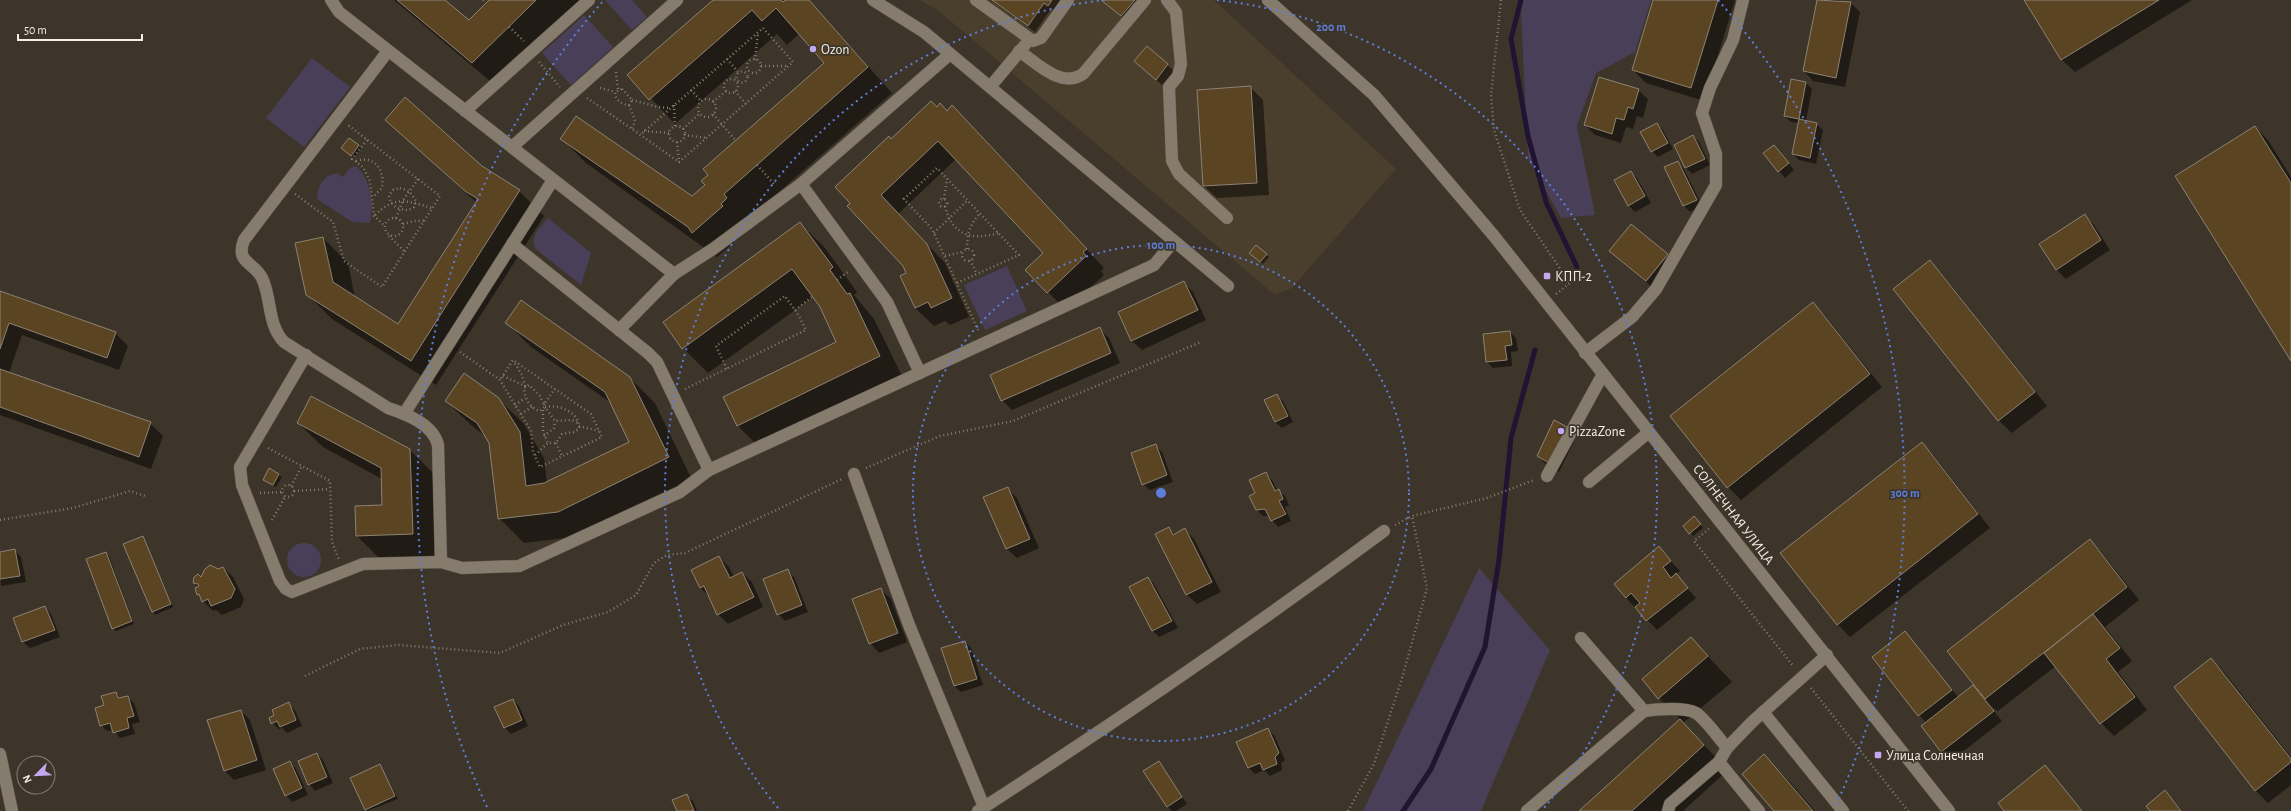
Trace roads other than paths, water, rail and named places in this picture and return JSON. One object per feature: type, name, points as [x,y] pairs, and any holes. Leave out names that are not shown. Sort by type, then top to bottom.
[{"type":"street","points":[[331,0],[339,12],[674,274]]},
{"type":"street","points":[[465,111],[589,0]]},
{"type":"street","points":[[512,147],[677,0]]},
{"type":"street","points":[[873,0],[924,32],[1228,286]]},
{"type":"street","points":[[976,0],[1033,41],[1041,38],[1068,0]]},
{"type":"street","points":[[1019,51],[1055,76],[1071,79],[1077,78],[1083,74],[1145,0]]},
{"type":"street","points":[[1167,0],[1176,12],[1181,64],[1178,76],[1169,87],[1172,160],[1179,174],[1227,218]]},
{"type":"street","name":"СОЛНЕЧНАЯ УЛИЦА","points":[[1268,0],[1374,95],[1494,236],[1585,353],[1720,520],[1949,811]]},
{"type":"street","points":[[1585,353],[1632,317],[1656,289],[1716,185],[1716,154],[1702,113],[1710,88],[1733,40],[1743,0]]},
{"type":"street","points":[[990,87],[1030,39]]},
{"type":"street","points":[[388,51],[244,240],[242,256],[261,276],[277,334],[284,342],[388,408],[404,414],[429,429],[436,439],[442,562]]},
{"type":"street","points":[[619,330],[674,274],[713,249],[801,184],[950,54]]},
{"type":"street","points":[[404,414],[553,180]]},
{"type":"street","points":[[801,184],[887,302],[920,373]]},
{"type":"street","points":[[306,356],[240,467],[240,477],[245,494],[280,581],[286,589],[292,592],[363,564],[442,562],[462,568],[519,566],[680,492],[709,470],[1154,265],[1174,241]]},
{"type":"street","points":[[512,244],[657,362],[709,470]]},
{"type":"street","points":[[1547,476],[1603,374]]},
{"type":"street","points":[[1589,482],[1649,432]]},
{"type":"street","points":[[854,474],[908,625],[981,809],[1128,713],[1384,531]]},
{"type":"street","points":[[1581,638],[1644,712]]},
{"type":"street","points":[[1668,811],[1670,804],[1719,762],[1727,748],[1763,712],[1827,655]]},
{"type":"street","points":[[1527,811],[1644,712],[1684,710],[1696,713],[1727,748]]},
{"type":"street","points":[[1763,712],[1843,811]]},
{"type":"street","points":[[0,754],[12,811]]},
{"type":"street","points":[[1719,762],[1759,811]]},
{"type":"waterway","points":[[1521,0],[1511,39],[1528,136],[1546,202],[1577,267]]},
{"type":"waterway","points":[[1403,811],[1431,769],[1485,647],[1499,560],[1511,438],[1535,350]]},
{"type":"place","name":"Ozon","points":[[813,49]]},
{"type":"place","name":"КПП-2","points":[[1547,276]]},
{"type":"place","name":"PizzaZone","points":[[1561,431]]},
{"type":"place","name":"Улица Солнечная","points":[[1878,755]]}]
